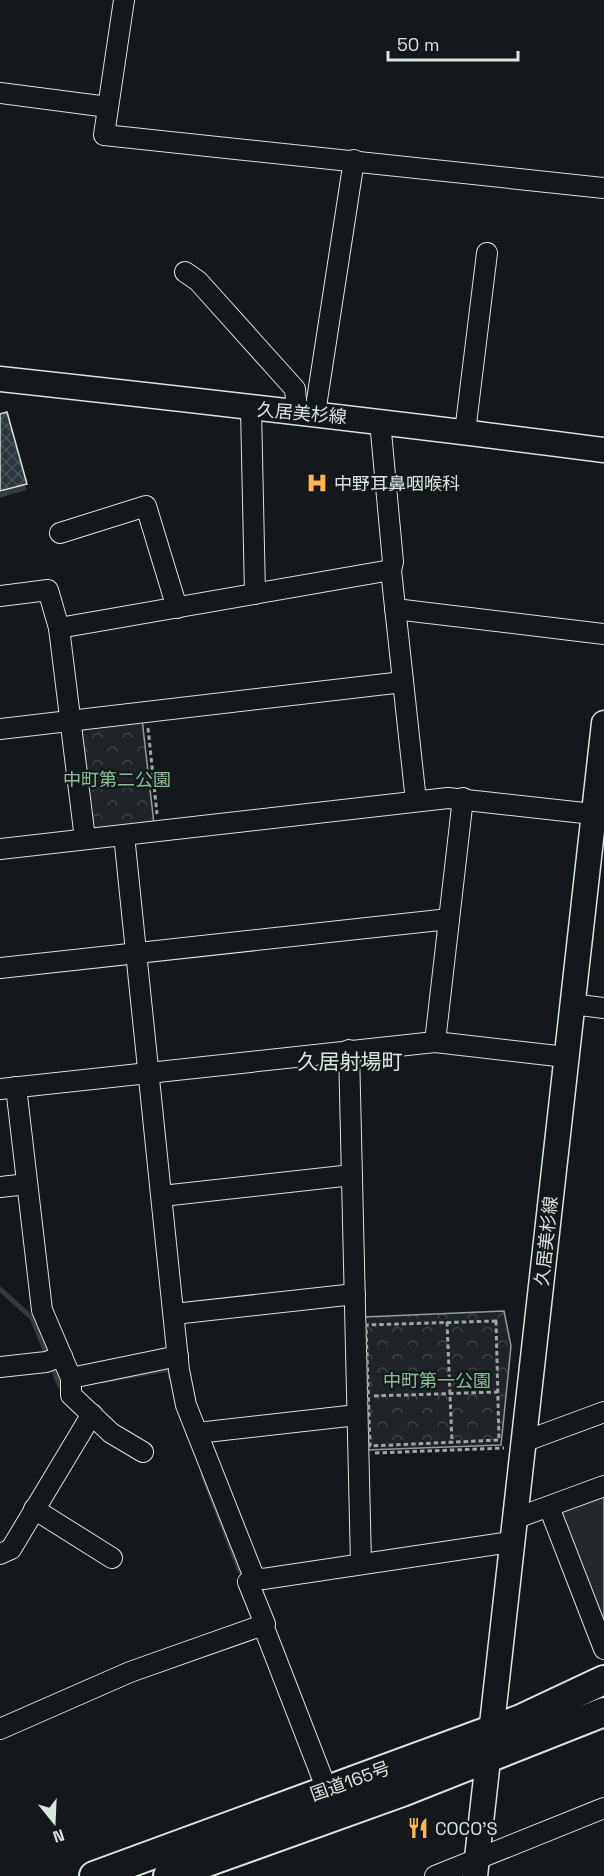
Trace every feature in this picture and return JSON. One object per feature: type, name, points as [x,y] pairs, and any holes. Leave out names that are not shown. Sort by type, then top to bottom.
[{"type":"highway","name":"国道165号","points":[[94,1876],[492,1731],[604,1680]]},
{"type":"highway","name":"国道165号","points":[[168,1876],[488,1760],[604,1712]]},
{"type":"main road","name":"久居美杉線","points":[[0,379],[251,409],[306,412],[604,450]]},
{"type":"main road","name":"久居美杉線","points":[[476,1868],[512,1531],[514,1445],[566,1057],[604,723]]},
{"type":"street","points":[[124,0],[104,135],[604,188]]},
{"type":"street","points":[[0,93],[108,107]]},
{"type":"street","points":[[306,412],[354,160]]},
{"type":"street","points":[[465,432],[487,253]]},
{"type":"street","points":[[185,272],[205,289],[295,388],[306,412]]},
{"type":"street","points":[[251,409],[255,594]]},
{"type":"street","points":[[380,421],[393,562],[391,570],[416,801]]},
{"type":"street","points":[[60,533],[146,506],[177,608]]},
{"type":"street","points":[[58,628],[391,570]]},
{"type":"street","points":[[0,596],[48,590],[58,628],[85,839]]},
{"type":"street","points":[[395,609],[604,634]]},
{"type":"street","points":[[0,729],[403,682]]},
{"type":"street","points":[[435,1042],[463,798]]},
{"type":"street","points":[[0,849],[416,801],[463,798],[593,814]]},
{"type":"street","points":[[124,835],[178,1356],[186,1405],[254,1577]]},
{"type":"street","points":[[0,968],[449,919]]},
{"type":"street","points":[[572,1004],[604,1008]]},
{"type":"street","points":[[143,1452],[111,1433],[71,1395],[71,1378],[55,1359],[42,1310],[27,1184],[8,1088],[435,1042],[566,1057]]},
{"type":"street","points":[[349,1050],[361,1564]]},
{"type":"street","points":[[162,1196],[352,1174]]},
{"type":"street","points":[[0,1187],[27,1184]]},
{"type":"street","points":[[174,1314],[355,1294]]},
{"type":"street","points":[[71,1378],[178,1356]]},
{"type":"street","points":[[0,1367],[55,1359]]},
{"type":"street","points":[[514,1445],[604,1412]]},
{"type":"street","points":[[0,1554],[11,1549],[92,1414]]},
{"type":"street","points":[[197,1433],[357,1415]]},
{"type":"street","points":[[254,1577],[263,1579],[361,1564],[512,1531],[549,1507],[604,1486]]},
{"type":"street","points":[[549,1507],[604,1649]]},
{"type":"street","points":[[34,1509],[112,1558]]},
{"type":"street","points":[[254,1577],[248,1582],[327,1790]]},
{"type":"street","points":[[0,1729],[130,1672],[263,1625]]},
{"type":"street","points":[[435,1876],[476,1868],[604,1808]]},
{"type":"path","points":[[146,711],[159,831]]},
{"type":"path","points":[[496,1321],[498,1392],[499,1440],[370,1446],[366,1325],[496,1321]]},
{"type":"path","points":[[447,1322],[452,1443]]},
{"type":"path","points":[[368,1396],[498,1392]]},
{"type":"path","points":[[359,1453],[514,1445]]},
{"type":"green space","name":"中町第二公園","points":[[142,719],[154,824],[98,830],[91,826],[80,733],[84,726]]},
{"type":"green space","name":"中町第一公園","points":[[504,1311],[511,1346],[501,1445],[367,1450],[364,1317]]},
{"type":"shaded area","points":[[604,1492],[604,1633],[555,1511]]},
{"type":"building","points":[[7,412],[27,484],[0,491],[0,414]]},
{"type":"waterway","points":[[0,495],[24,488]]},
{"type":"waterway","points":[[0,1289],[32,1318],[60,1386]]},
{"type":"waterway","points":[[101,1381],[169,1369],[171,1378]]},
{"type":"waterway","points":[[203,1475],[240,1571]]},
{"type":"place","name":"中野耳鼻咽喉科","points":[[317,483]]},
{"type":"place","name":"COCO'S","points":[[418,1828]]},
{"type":"district","name":"久居射場町","points":[[350,1061]]}]
